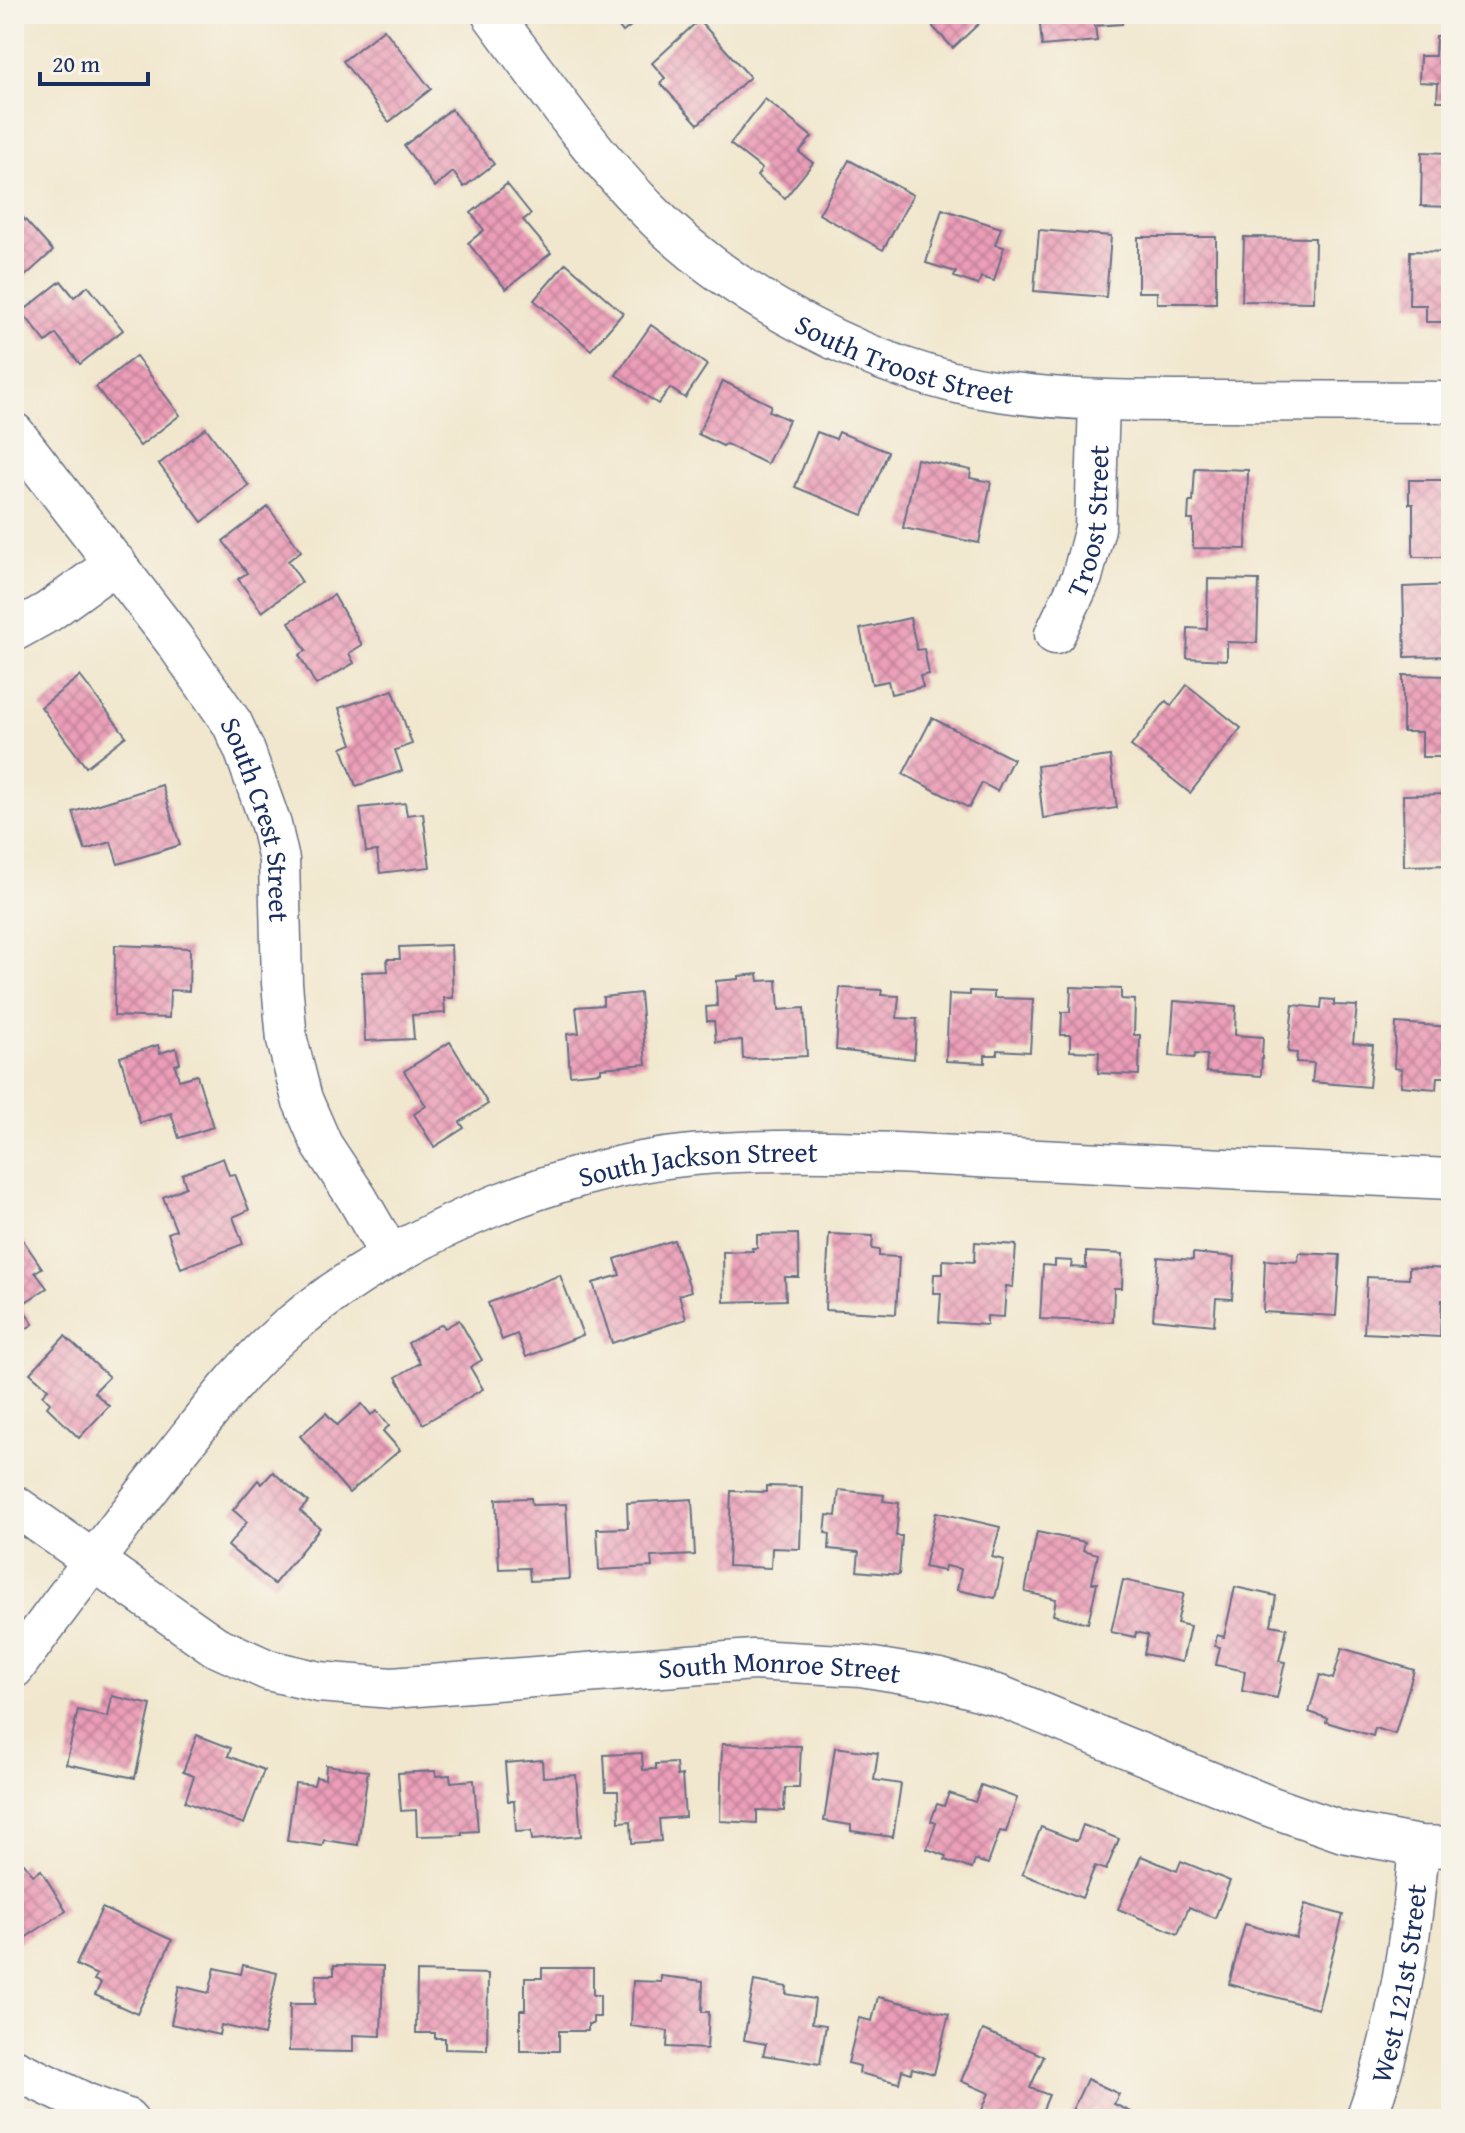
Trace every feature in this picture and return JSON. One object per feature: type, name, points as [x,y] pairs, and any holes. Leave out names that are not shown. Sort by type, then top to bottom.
[{"type":"street","name":"South Troost Street","points":[[492,14],[575,126],[646,209],[700,256],[760,301],[858,348],[930,376],[998,391],[1099,401],[1451,402]]},
{"type":"street","name":"Troost Street","points":[[1055,634],[1082,577],[1095,528],[1099,401]]},
{"type":"street","name":"South Crest Street","points":[[14,433],[174,640],[232,723],[244,749],[271,825],[279,860],[287,1040],[302,1099],[322,1145],[390,1255]]},
{"type":"street","points":[[14,631],[48,612],[116,563]]},
{"type":"street","name":"South Jackson Street","points":[[14,1668],[101,1567],[219,1399],[270,1344],[390,1255],[472,1214],[560,1182],[627,1165],[703,1154],[814,1150],[1451,1179]]},
{"type":"street","name":"South Monroe Street","points":[[14,1505],[215,1646],[268,1670],[319,1682],[392,1688],[753,1660],[861,1666],[940,1679],[1000,1696],[1343,1832],[1435,1847]]},
{"type":"street","name":"West 121st Street","points":[[1366,2119],[1389,2049],[1410,1942],[1435,1847]]},
{"type":"street","points":[[14,2069],[87,2104],[127,2119]]},
{"type":"building","points":[[609,14],[646,14],[623,32]]},
{"type":"building","points":[[925,14],[989,14],[953,48]]},
{"type":"building","points":[[1039,14],[1121,14],[1122,24],[1095,26],[1097,41],[1042,46]]},
{"type":"building","points":[[699,20],[750,77],[698,124],[660,83],[665,78],[652,63]]},
{"type":"building","points":[[384,29],[431,89],[389,122],[343,61]]},
{"type":"building","points":[[1436,36],[1445,36],[1445,45],[1451,45],[1451,101],[1437,101],[1438,83],[1419,82],[1420,56],[1435,56]]},
{"type":"building","points":[[765,99],[812,137],[799,152],[813,163],[785,198],[757,176],[762,169],[730,144]]},
{"type":"building","points":[[451,109],[494,164],[464,187],[453,172],[435,187],[404,146]]},
{"type":"building","points":[[1448,138],[1451,138],[1451,207],[1421,206],[1422,152],[1447,153]]},
{"type":"building","points":[[849,160],[913,195],[883,250],[819,214]]},
{"type":"building","points":[[507,184],[531,214],[523,220],[551,253],[506,289],[468,243],[484,230],[471,213]]},
{"type":"building","points":[[942,209],[1001,228],[995,245],[1004,247],[994,281],[981,277],[978,285],[954,277],[956,272],[926,263]]},
{"type":"building","points":[[17,211],[53,251],[14,286],[14,214]]},
{"type":"building","points":[[1039,230],[1111,236],[1106,297],[1034,291]]},
{"type":"building","points":[[1138,237],[1216,237],[1216,303],[1157,303],[1157,292],[1138,292]]},
{"type":"building","points":[[1244,237],[1315,238],[1314,302],[1242,301]]},
{"type":"building","points":[[1410,251],[1451,252],[1451,322],[1426,322],[1426,305],[1409,305]]},
{"type":"building","points":[[566,263],[623,313],[591,350],[534,300]]},
{"type":"building","points":[[61,281],[74,297],[88,286],[123,330],[80,364],[56,334],[46,342],[22,312]]},
{"type":"building","points":[[651,325],[707,365],[685,398],[670,388],[658,404],[616,375]]},
{"type":"building","points":[[136,356],[180,415],[140,446],[96,387]]},
{"type":"building","points":[[723,381],[771,405],[769,411],[789,420],[767,464],[698,434]]},
{"type":"building","points":[[206,428],[249,486],[202,522],[159,464]]},
{"type":"building","points":[[817,432],[836,439],[839,432],[888,452],[863,515],[795,487]]},
{"type":"building","points":[[917,459],[971,470],[970,478],[991,482],[979,543],[903,528]]},
{"type":"building","points":[[1195,468],[1248,470],[1246,549],[1193,548],[1193,520],[1188,520],[1189,502],[1193,502]]},
{"type":"building","points":[[1409,480],[1451,480],[1451,557],[1413,557],[1413,504],[1409,504]]},
{"type":"building","points":[[268,507],[301,551],[288,561],[302,582],[262,612],[238,579],[247,573],[223,541]]},
{"type":"building","points":[[1208,579],[1259,580],[1257,643],[1227,642],[1227,660],[1187,658],[1188,628],[1207,629]]},
{"type":"building","points":[[1451,585],[1451,656],[1405,657],[1403,587]]},
{"type":"building","points":[[334,595],[362,645],[349,653],[354,663],[316,685],[299,655],[306,651],[289,622]]},
{"type":"building","points":[[910,618],[917,650],[924,649],[929,674],[920,676],[923,687],[891,694],[888,681],[872,684],[860,629]]},
{"type":"building","points":[[1403,675],[1451,676],[1451,757],[1422,757],[1422,732],[1403,732]]},
{"type":"building","points":[[80,676],[126,736],[86,767],[41,707]]},
{"type":"building","points":[[1187,685],[1241,728],[1190,793],[1131,746],[1166,701],[1171,706]]},
{"type":"building","points":[[393,690],[412,744],[395,750],[402,771],[356,786],[342,748],[352,744],[339,708]]},
{"type":"building","points":[[932,718],[1013,759],[997,791],[982,783],[969,808],[903,774]]},
{"type":"building","points":[[1110,756],[1117,808],[1043,818],[1037,766]]},
{"type":"building","points":[[162,785],[180,845],[118,864],[111,842],[85,850],[73,812]]},
{"type":"building","points":[[1451,794],[1451,865],[1404,866],[1403,795]]},
{"type":"building","points":[[405,803],[407,815],[423,813],[430,867],[380,873],[377,851],[366,852],[360,808]]},
{"type":"building","points":[[115,945],[190,948],[189,991],[170,990],[169,1018],[114,1016]]},
{"type":"building","points":[[451,945],[453,998],[444,998],[445,1013],[412,1015],[414,1039],[365,1041],[362,972],[388,971],[387,959],[400,959],[399,947]]},
{"type":"building","points":[[758,974],[759,981],[777,980],[779,1010],[804,1008],[807,1056],[743,1059],[742,1040],[716,1042],[714,1021],[707,1021],[706,1007],[717,1006],[716,981]]},
{"type":"building","points":[[1071,987],[1121,989],[1121,999],[1135,1000],[1134,1035],[1140,1035],[1139,1075],[1098,1073],[1099,1052],[1070,1051],[1070,1035],[1061,1035],[1062,1012],[1070,1012]]},
{"type":"building","points":[[840,988],[882,990],[881,995],[899,996],[897,1018],[917,1019],[914,1059],[836,1050]]},
{"type":"building","points":[[970,991],[994,992],[994,998],[1033,999],[1030,1052],[997,1050],[997,1055],[985,1055],[985,1063],[946,1061],[949,994],[970,995]]},
{"type":"building","points":[[640,993],[646,1064],[601,1068],[601,1072],[570,1075],[567,1034],[579,1033],[576,1007],[603,1005],[603,997]]},
{"type":"building","points":[[1322,999],[1334,1000],[1334,1005],[1357,1006],[1353,1043],[1373,1045],[1369,1087],[1312,1082],[1314,1063],[1296,1062],[1297,1053],[1288,1052],[1293,1005],[1321,1008]]},
{"type":"building","points":[[1174,1001],[1236,1006],[1235,1035],[1263,1037],[1261,1076],[1206,1072],[1207,1055],[1195,1054],[1194,1058],[1170,1056]]},
{"type":"building","points":[[1396,1023],[1451,1027],[1451,1077],[1437,1077],[1436,1089],[1401,1086],[1402,1069],[1394,1068]]},
{"type":"building","points":[[450,1042],[488,1104],[460,1122],[464,1128],[434,1147],[414,1114],[426,1106],[404,1071]]},
{"type":"building","points":[[158,1045],[160,1053],[176,1048],[180,1063],[175,1065],[179,1080],[197,1075],[213,1127],[179,1138],[171,1113],[140,1123],[120,1057]]},
{"type":"building","points":[[223,1158],[229,1175],[235,1174],[249,1210],[233,1217],[243,1244],[181,1268],[168,1233],[176,1230],[163,1197],[186,1187],[182,1174]]},
{"type":"building","points":[[14,1227],[42,1268],[35,1272],[47,1288],[21,1305],[33,1324],[14,1337]]},
{"type":"building","points":[[798,1234],[799,1277],[785,1277],[786,1300],[724,1302],[723,1252],[753,1251],[752,1248],[757,1248],[757,1235]]},
{"type":"building","points":[[829,1234],[873,1236],[872,1249],[879,1250],[879,1256],[899,1257],[896,1314],[825,1310]]},
{"type":"building","points":[[674,1240],[691,1291],[679,1295],[686,1319],[612,1343],[593,1283],[620,1275],[615,1259]]},
{"type":"building","points":[[975,1242],[1016,1245],[1013,1287],[1006,1286],[1004,1317],[987,1316],[987,1325],[939,1322],[941,1293],[933,1293],[934,1274],[943,1274],[943,1260],[974,1262]]},
{"type":"building","points":[[1086,1252],[1123,1254],[1122,1288],[1114,1288],[1113,1322],[1040,1319],[1043,1265],[1055,1266],[1055,1260],[1072,1261],[1071,1267],[1086,1268]]},
{"type":"building","points":[[1193,1253],[1235,1257],[1232,1299],[1216,1298],[1214,1325],[1153,1319],[1158,1257],[1193,1260]]},
{"type":"building","points":[[1299,1253],[1340,1255],[1336,1316],[1263,1312],[1265,1260],[1298,1262]]},
{"type":"building","points":[[1409,1267],[1449,1269],[1447,1300],[1442,1300],[1440,1337],[1364,1333],[1367,1277],[1409,1279]]},
{"type":"building","points":[[560,1275],[583,1335],[526,1357],[517,1334],[502,1340],[488,1303]]},
{"type":"building","points":[[459,1320],[482,1360],[470,1367],[483,1389],[423,1424],[396,1377],[420,1363],[408,1343],[442,1324],[445,1328]]},
{"type":"building","points":[[65,1336],[109,1377],[94,1392],[109,1406],[79,1438],[47,1407],[50,1403],[42,1395],[48,1389],[30,1373]]},
{"type":"building","points":[[362,1404],[371,1415],[377,1411],[389,1426],[383,1431],[400,1450],[349,1493],[300,1436],[326,1413],[337,1425]]},
{"type":"building","points":[[273,1472],[308,1502],[300,1511],[320,1528],[274,1584],[228,1546],[247,1522],[233,1510],[258,1480],[262,1484]]},
{"type":"building","points":[[766,1486],[802,1487],[800,1549],[772,1548],[771,1568],[728,1566],[731,1491],[766,1492]]},
{"type":"building","points":[[839,1490],[884,1495],[883,1501],[899,1503],[896,1536],[902,1536],[899,1575],[857,1571],[859,1552],[829,1549],[830,1534],[825,1533],[827,1515],[836,1516]]},
{"type":"building","points":[[531,1498],[532,1505],[566,1504],[570,1579],[530,1581],[529,1568],[499,1569],[496,1499]]},
{"type":"building","points":[[692,1499],[695,1555],[651,1557],[652,1567],[599,1570],[597,1529],[628,1528],[627,1503]]},
{"type":"building","points":[[936,1512],[1000,1527],[992,1557],[1004,1560],[995,1598],[957,1590],[961,1569],[945,1566],[944,1571],[924,1567]]},
{"type":"building","points":[[1037,1532],[1085,1542],[1083,1550],[1098,1554],[1092,1583],[1097,1583],[1088,1623],[1053,1615],[1056,1599],[1025,1592]]},
{"type":"building","points":[[1123,1580],[1184,1593],[1177,1623],[1190,1626],[1182,1662],[1144,1654],[1148,1635],[1136,1632],[1135,1637],[1111,1632]]},
{"type":"building","points":[[1235,1587],[1276,1596],[1271,1625],[1287,1628],[1279,1661],[1285,1662],[1277,1698],[1242,1691],[1245,1671],[1216,1665],[1220,1647],[1215,1646],[1217,1635],[1224,1637]]},
{"type":"building","points":[[1342,1648],[1414,1670],[1395,1734],[1375,1728],[1373,1736],[1326,1722],[1327,1718],[1309,1712],[1320,1675],[1333,1679]]},
{"type":"building","points":[[112,1696],[151,1705],[135,1778],[66,1764],[78,1710],[108,1717]]},
{"type":"building","points":[[197,1735],[231,1748],[228,1756],[264,1770],[244,1824],[185,1802],[194,1776],[183,1772]]},
{"type":"building","points":[[722,1744],[801,1746],[799,1788],[785,1788],[784,1811],[757,1810],[757,1823],[720,1821]]},
{"type":"building","points":[[835,1747],[878,1753],[874,1780],[901,1784],[893,1837],[851,1831],[851,1825],[824,1821]]},
{"type":"building","points":[[642,1753],[643,1770],[656,1769],[656,1764],[676,1763],[677,1776],[682,1775],[685,1817],[659,1819],[661,1841],[632,1843],[631,1821],[619,1822],[618,1791],[606,1791],[604,1755]]},
{"type":"building","points":[[542,1760],[543,1777],[576,1775],[581,1836],[532,1840],[531,1831],[516,1832],[514,1801],[508,1801],[505,1763]]},
{"type":"building","points":[[326,1765],[368,1771],[358,1845],[324,1840],[322,1846],[287,1841],[295,1783],[314,1785],[316,1777],[325,1779]]},
{"type":"building","points":[[435,1771],[436,1776],[450,1775],[451,1782],[474,1780],[478,1831],[462,1832],[462,1835],[417,1836],[416,1810],[401,1811],[398,1773]]},
{"type":"building","points":[[981,1785],[1017,1798],[1006,1832],[1000,1831],[988,1864],[975,1860],[972,1869],[945,1860],[946,1856],[927,1849],[936,1823],[931,1821],[937,1804],[944,1806],[949,1793],[975,1802]]},
{"type":"building","points":[[1083,1825],[1119,1839],[1106,1870],[1095,1866],[1082,1898],[1022,1874],[1041,1827],[1077,1841]]},
{"type":"building","points":[[1141,1856],[1177,1871],[1181,1861],[1230,1881],[1215,1918],[1189,1907],[1178,1934],[1118,1909]]},
{"type":"building","points":[[24,1863],[33,1875],[41,1870],[66,1911],[14,1945],[14,1870]]},
{"type":"building","points":[[1305,1904],[1343,1915],[1318,2009],[1229,1984],[1245,1924],[1296,1938]]},
{"type":"building","points":[[102,1908],[172,1940],[137,2014],[95,1995],[101,1983],[94,1980],[97,1975],[76,1965]]},
{"type":"building","points":[[243,1965],[277,1973],[264,2035],[221,2025],[219,2035],[171,2024],[179,1986],[209,1993],[215,1968],[241,1974]]},
{"type":"building","points":[[334,1965],[383,1966],[381,2036],[353,2035],[353,2052],[289,2051],[290,2004],[315,2004],[316,1975],[334,1975]]},
{"type":"building","points":[[542,1968],[593,1968],[593,1995],[600,1995],[600,2017],[593,2017],[588,2031],[559,2031],[559,2051],[520,2051],[520,2010],[525,2010],[525,1978],[542,1978]]},
{"type":"building","points":[[417,1972],[488,1974],[487,2050],[445,2049],[445,2038],[435,2038],[435,2033],[416,2033]]},
{"type":"building","points":[[661,1976],[703,1981],[702,2012],[709,2012],[707,2049],[667,2047],[668,2031],[631,2026],[633,1981],[661,1982]]},
{"type":"building","points":[[754,1981],[787,1987],[786,1994],[815,1999],[812,2023],[826,2025],[820,2064],[763,2055],[766,2044],[744,2040]]},
{"type":"building","points":[[878,1997],[949,2014],[934,2074],[912,2068],[911,2073],[902,2070],[899,2083],[859,2073],[860,2066],[848,2063],[859,2018],[872,2021]]},
{"type":"building","points":[[983,2030],[1044,2056],[1030,2088],[1049,2095],[1039,2119],[1003,2119],[982,2110],[989,2093],[961,2081]]},
{"type":"building","points":[[1087,2079],[1119,2094],[1114,2104],[1140,2116],[1138,2119],[1068,2119]]}]
